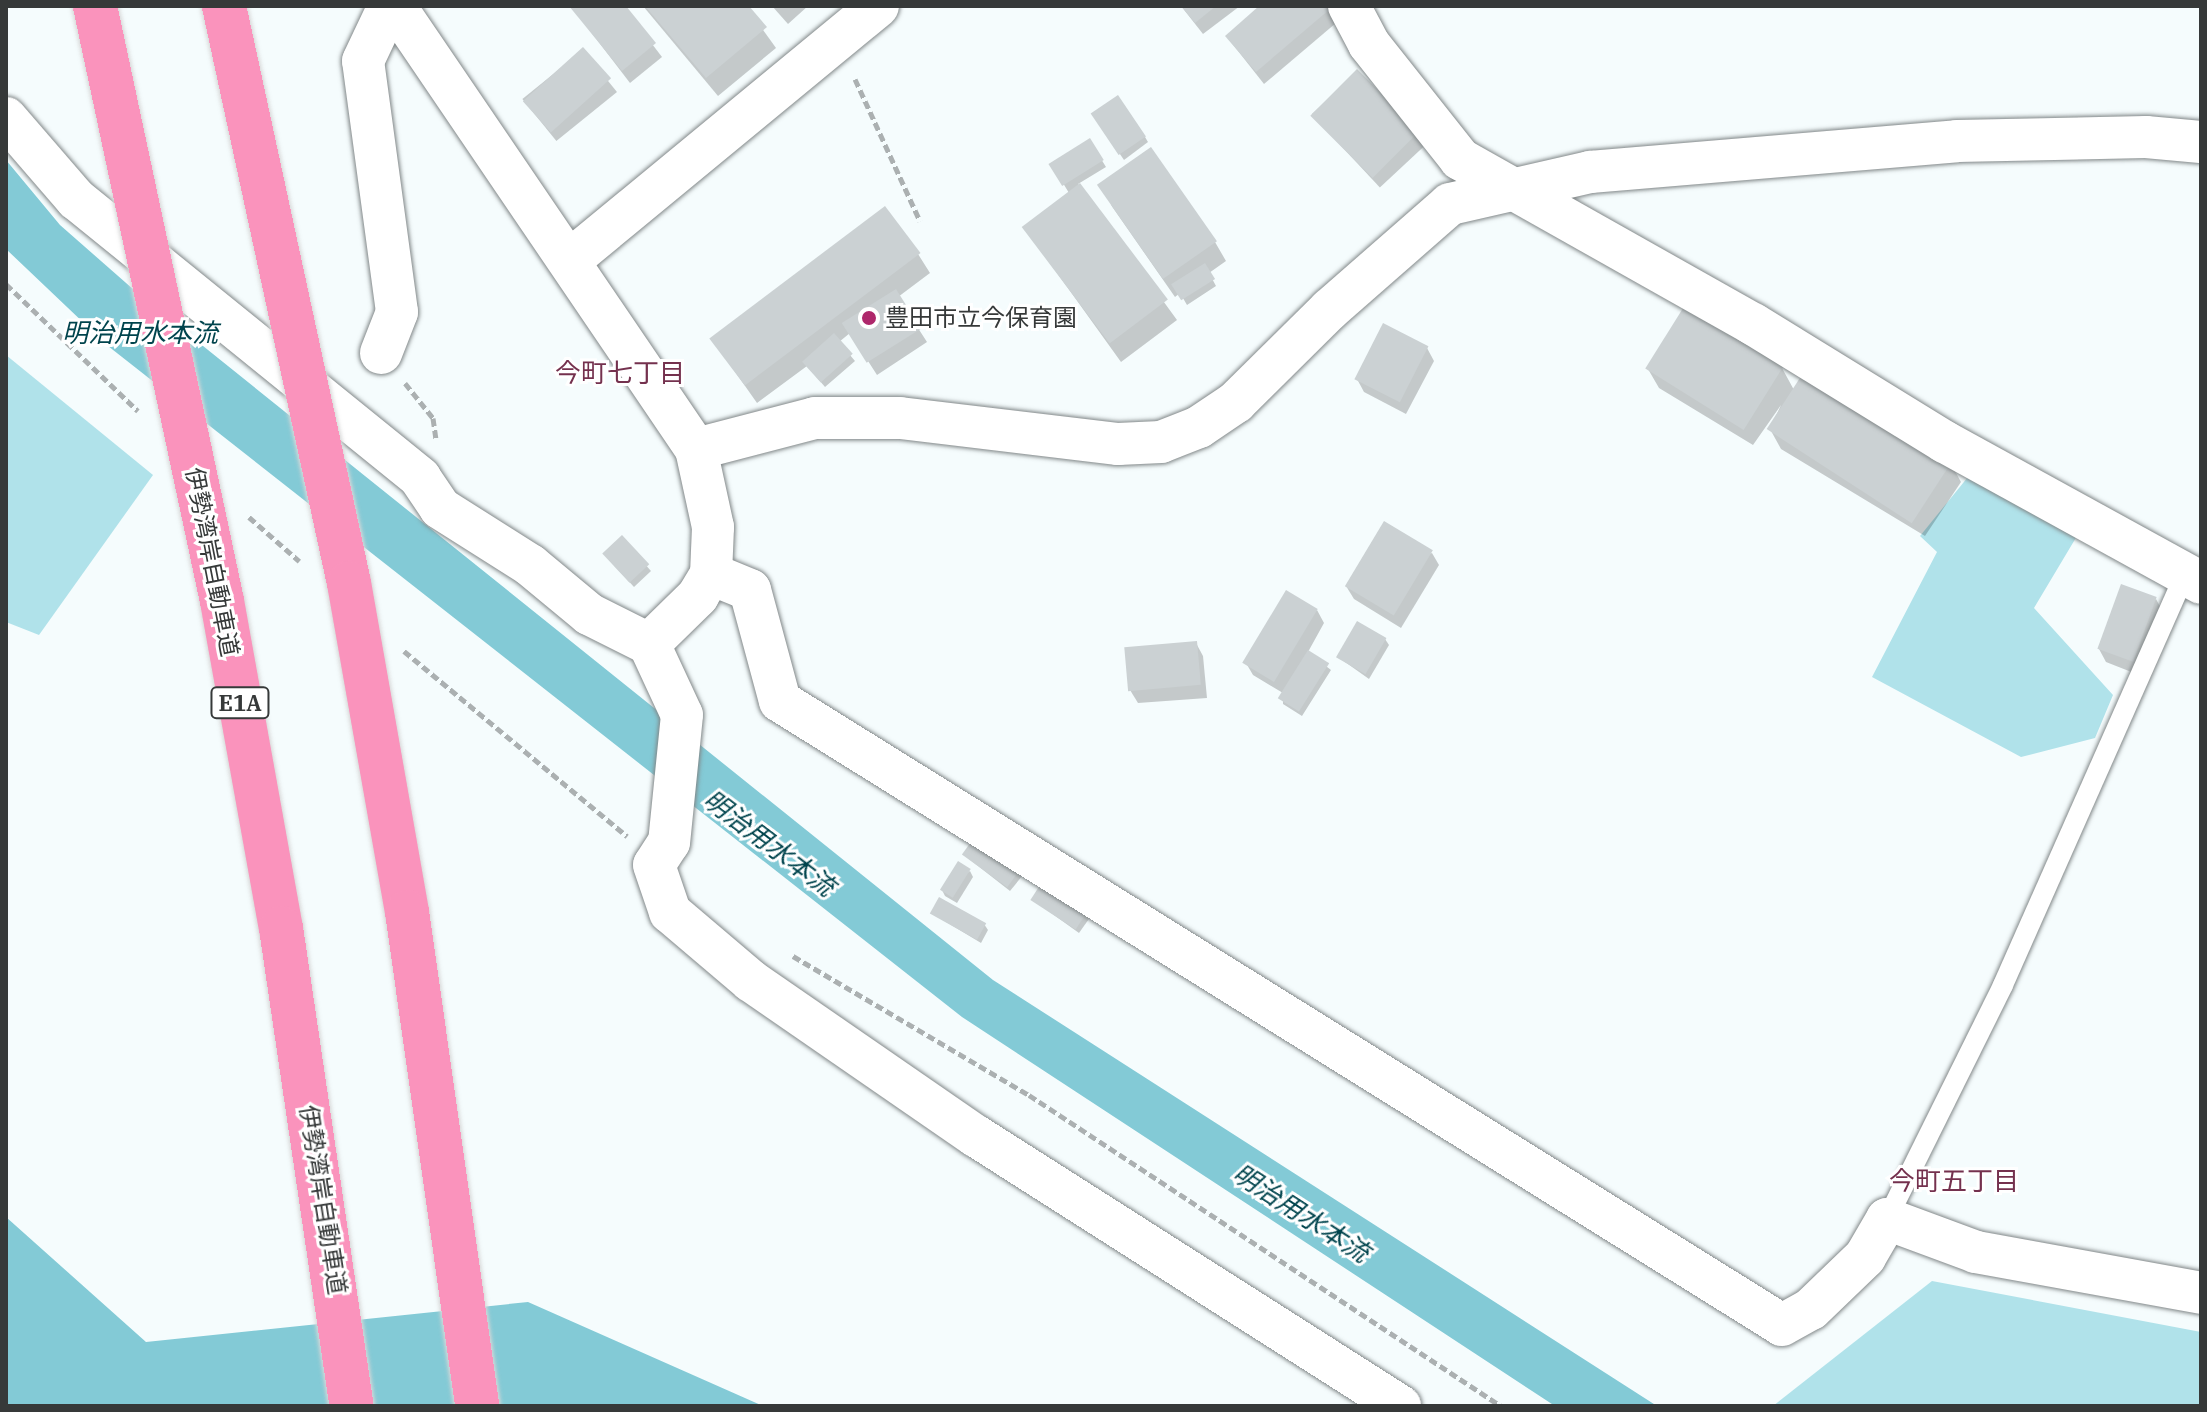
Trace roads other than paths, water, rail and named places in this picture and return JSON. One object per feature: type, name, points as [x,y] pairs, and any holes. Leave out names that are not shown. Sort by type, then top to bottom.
[{"type":"highway","name":"伊勢湾岸自動車道","points":[[95,6],[222,601],[281,928],[352,1406]]},
{"type":"highway","points":[[224,6],[349,583],[407,912],[477,1406]]},
{"type":"street","points":[[381,353],[397,312],[363,61],[392,6],[570,260],[696,449],[713,527],[711,574],[698,596],[649,644]]},
{"type":"street","points":[[570,260],[840,41],[878,6]]},
{"type":"street","points":[[1349,6],[1369,44],[1460,159],[1753,324],[1945,442],[2194,577]]},
{"type":"street","points":[[6,118],[76,199],[420,478],[440,508],[530,565],[589,614],[649,644],[682,715],[662,854],[670,912],[751,981],[976,1136],[1400,1406]]},
{"type":"street","points":[[696,449],[815,418],[900,418],[1118,444],[1161,442],[1199,427],[1236,402],[1424,222],[1450,204],[1590,172],[1957,141],[2146,137],[2201,142]]},
{"type":"street","points":[[711,574],[750,590],[780,701],[1782,1325],[1811,1309],[1865,1257],[1887,1219],[1976,1252],[2201,1293]]},
{"type":"lane","points":[[1887,1219],[2003,985],[2194,577]]},
{"type":"water","name":"明治用水本流","points":[[6,160],[60,225],[142,297],[993,980],[1657,1406],[1555,1406],[962,1017],[108,346],[6,249]]},
{"type":"water","points":[[6,1217],[146,1342],[528,1302],[763,1406],[6,1406]]},
{"type":"place","name":"豊田市立今保育園","points":[[869,318]]},
{"type":"district","name":"今町七丁目","points":[[620,373]]},
{"type":"district","name":"今町五丁目","points":[[1954,1181]]}]
